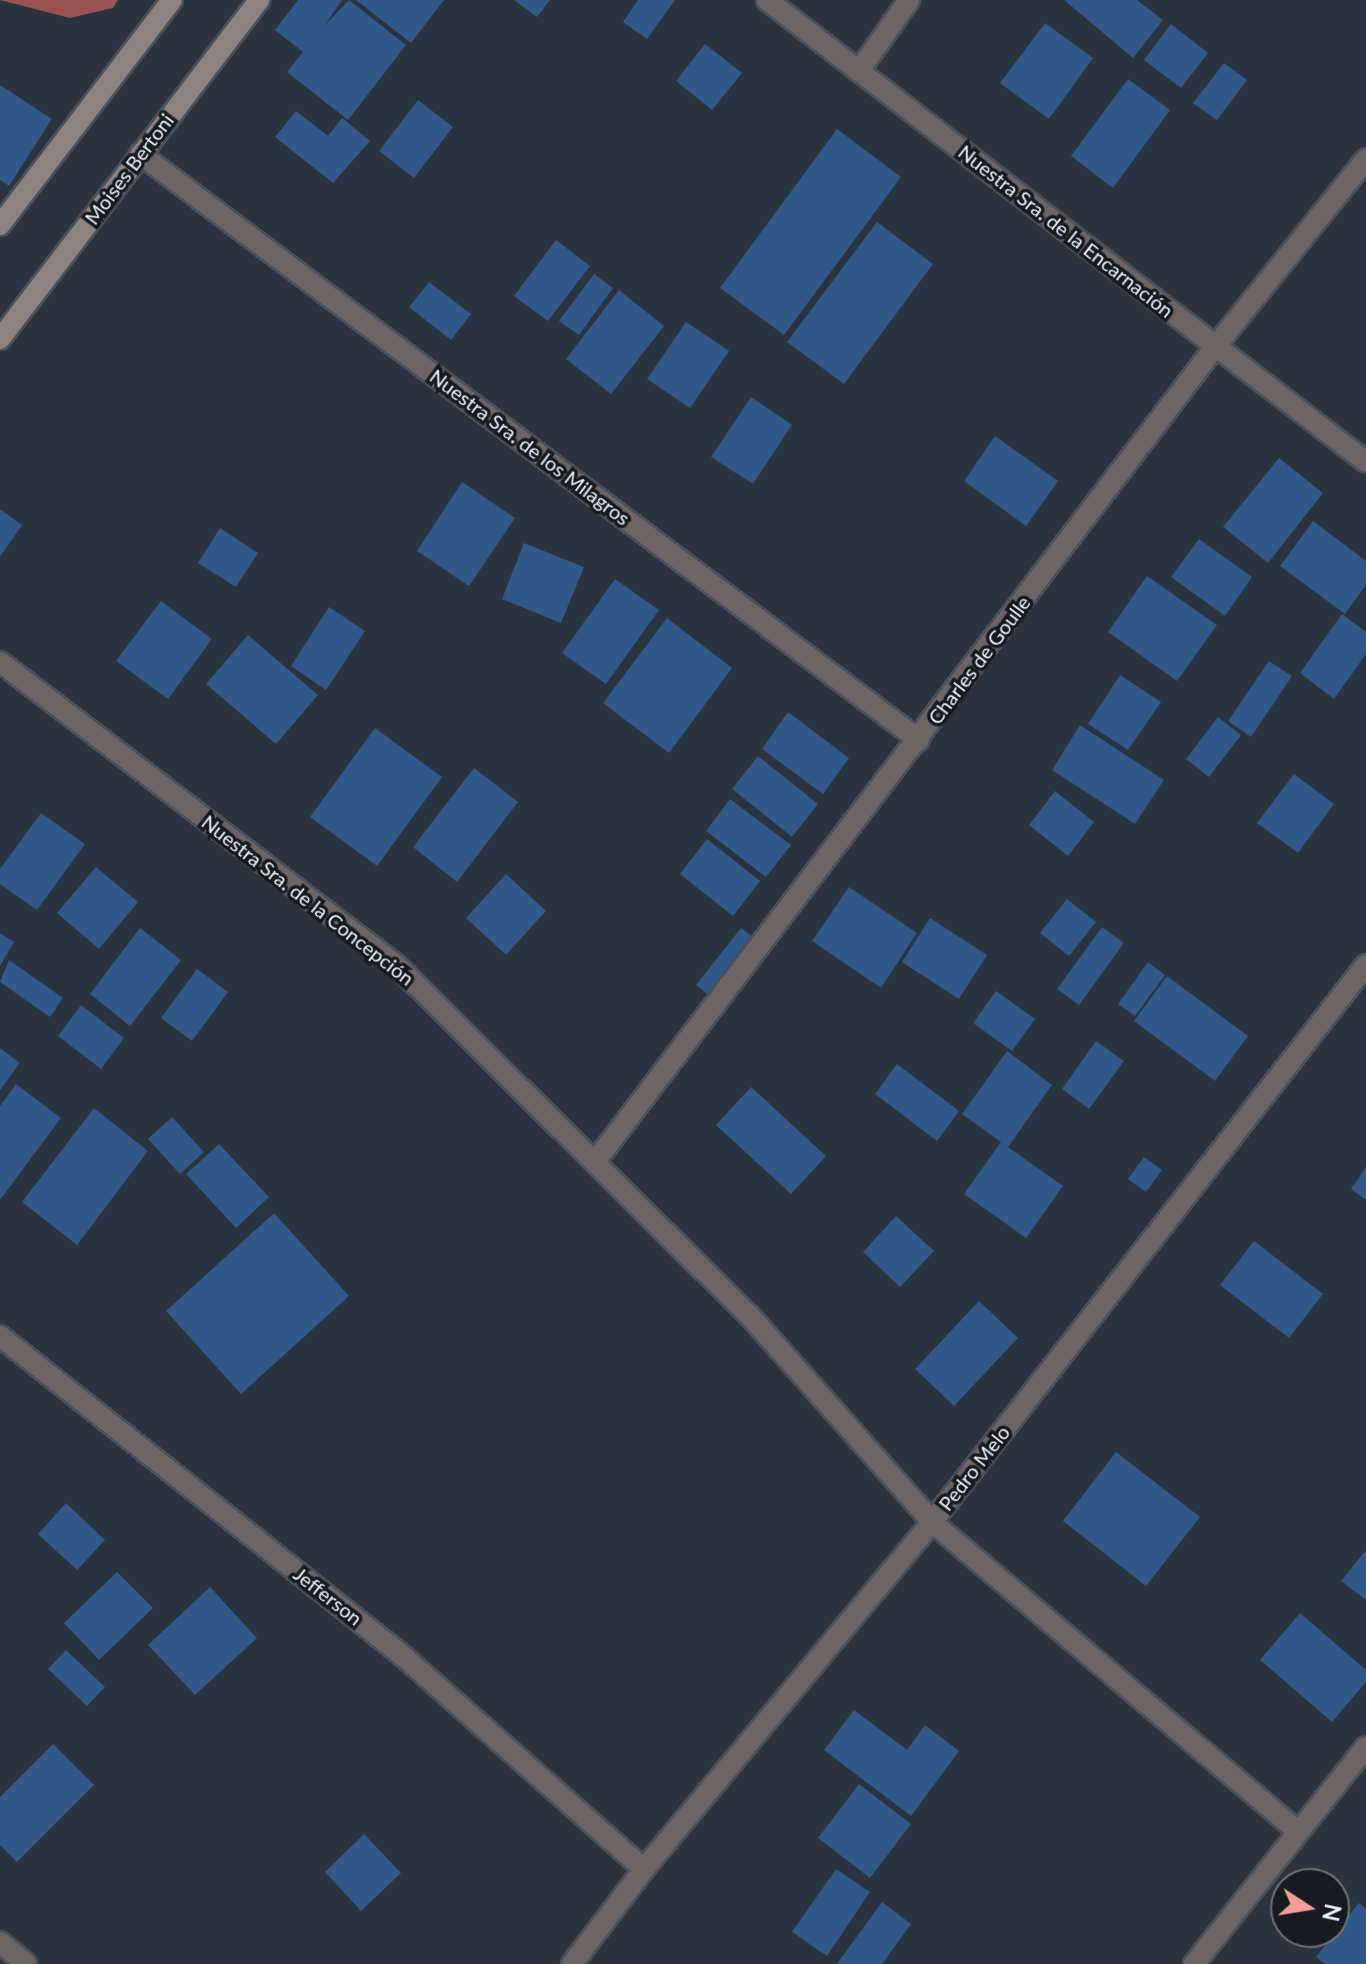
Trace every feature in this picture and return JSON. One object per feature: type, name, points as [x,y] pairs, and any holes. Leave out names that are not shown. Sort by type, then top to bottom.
[{"type":"street","points":[[0,225],[172,0]]},
{"type":"street","name":"Moises Bertoni","points":[[0,339],[259,0]]},
{"type":"street","name":"Nuestra Sra. de la Encarnación","points":[[767,0],[1366,462]]},
{"type":"street","points":[[859,71],[909,0]]},
{"type":"street","name":"Nuestra Sra. de los Milagros","points":[[140,154],[919,740]]},
{"type":"street","name":"Charles de Goulle","points":[[595,1162],[1215,347],[1366,159]]},
{"type":"street","name":"Nuestra Sra. de la Concepción","points":[[0,662],[396,965],[750,1316],[932,1522],[1299,1832]]},
{"type":"street","name":"Pedro Melo","points":[[572,1964],[644,1869],[932,1522],[1366,965]]},
{"type":"street","name":"Jefferson","points":[[0,1336],[403,1656],[644,1869]]},
{"type":"street","points":[[1194,1964],[1366,1747]]},
{"type":"street","points":[[0,1942],[26,1964]]},
{"type":"shaded area","points":[[0,0],[118,0],[113,8],[70,18]]},
{"type":"building","points":[[298,0],[342,0],[324,26],[349,0],[406,45],[348,120],[287,72],[303,52],[275,30]]},
{"type":"building","points":[[356,0],[444,0],[411,43]]},
{"type":"building","points":[[514,0],[550,0],[537,17]]},
{"type":"building","points":[[638,0],[675,0],[647,39],[623,22]]},
{"type":"building","points":[[1064,0],[1137,0],[1163,20],[1133,58]]},
{"type":"building","points":[[1045,23],[1093,58],[1049,119],[1000,83]]},
{"type":"building","points":[[1171,24],[1208,53],[1181,88],[1144,60]]},
{"type":"building","points":[[705,44],[742,73],[712,110],[676,81]]},
{"type":"building","points":[[1224,63],[1247,80],[1217,120],[1193,103]]},
{"type":"building","points":[[1128,79],[1170,110],[1113,188],[1071,156]]},
{"type":"building","points":[[0,85],[52,119],[9,186],[0,180]]},
{"type":"building","points":[[418,100],[453,127],[414,178],[379,151]]},
{"type":"building","points":[[296,111],[328,136],[342,118],[370,141],[333,183],[275,137]]},
{"type":"building","points":[[837,129],[901,177],[784,335],[720,288]]},
{"type":"building","points":[[877,222],[933,264],[844,384],[787,342]]},
{"type":"building","points":[[556,240],[590,266],[548,321],[514,296]]},
{"type":"building","points":[[594,274],[613,288],[579,335],[559,321]]},
{"type":"building","points":[[429,282],[471,314],[451,340],[409,307]]},
{"type":"building","points":[[619,290],[664,326],[611,394],[566,359]]},
{"type":"building","points":[[686,322],[729,351],[690,408],[647,379]]},
{"type":"building","points":[[751,397],[792,425],[753,484],[711,457]]},
{"type":"building","points":[[995,436],[1058,481],[1026,526],[964,481]]},
{"type":"building","points":[[1279,458],[1323,493],[1268,563],[1223,527]]},
{"type":"building","points":[[462,482],[515,518],[469,586],[417,551]]},
{"type":"building","points":[[0,509],[22,525],[0,557]]},
{"type":"building","points":[[1313,521],[1366,561],[1366,585],[1345,614],[1280,566]]},
{"type":"building","points":[[220,528],[258,553],[236,587],[198,563]]},
{"type":"building","points":[[1199,539],[1252,577],[1225,616],[1171,577]]},
{"type":"building","points":[[524,543],[584,567],[561,623],[502,599]]},
{"type":"building","points":[[1147,576],[1217,625],[1177,681],[1108,632]]},
{"type":"building","points":[[615,579],[659,610],[606,684],[562,653]]},
{"type":"building","points":[[161,601],[212,639],[168,699],[116,661]]},
{"type":"building","points":[[329,607],[365,631],[326,690],[291,666]]},
{"type":"building","points":[[1342,614],[1366,632],[1366,654],[1334,699],[1300,673]]},
{"type":"building","points":[[667,618],[732,668],[669,753],[603,703]]},
{"type":"building","points":[[248,635],[318,695],[276,744],[206,684]]},
{"type":"building","points":[[1269,661],[1292,676],[1251,737],[1228,721]]},
{"type":"building","points":[[1120,675],[1161,702],[1128,750],[1088,724]]},
{"type":"building","points":[[788,712],[849,758],[823,794],[762,749]]},
{"type":"building","points":[[1218,717],[1241,735],[1209,777],[1186,759]]},
{"type":"building","points":[[1080,725],[1164,780],[1135,824],[1052,770]]},
{"type":"building","points":[[375,728],[442,777],[377,866],[310,817]]},
{"type":"building","points":[[758,756],[818,804],[792,837],[732,789]]},
{"type":"building","points":[[474,768],[518,802],[457,882],[413,847]]},
{"type":"building","points":[[1294,774],[1334,804],[1298,853],[1257,823]]},
{"type":"building","points":[[1055,791],[1094,822],[1068,856],[1029,825]]},
{"type":"building","points":[[730,799],[791,845],[766,877],[706,831]]},
{"type":"building","points":[[41,813],[85,844],[37,910],[0,884],[0,869]]},
{"type":"building","points":[[707,839],[760,881],[733,916],[680,874]]},
{"type":"building","points":[[96,867],[138,902],[99,949],[57,913]]},
{"type":"building","points":[[506,874],[546,911],[506,955],[466,918]]},
{"type":"building","points":[[849,887],[917,933],[881,988],[812,941]]},
{"type":"building","points":[[1067,899],[1096,922],[1069,956],[1040,933]]},
{"type":"building","points":[[930,918],[987,955],[959,999],[902,962]]},
{"type":"building","points":[[1102,927],[1124,943],[1079,1005],[1057,989]]},
{"type":"building","points":[[140,928],[181,960],[130,1026],[90,994]]},
{"type":"building","points":[[741,928],[757,940],[712,998],[696,985]]},
{"type":"building","points":[[0,933],[14,942],[0,966]]},
{"type":"building","points":[[9,960],[63,998],[50,1017],[0,982]]},
{"type":"building","points":[[1148,962],[1165,975],[1135,1016],[1118,1004]]},
{"type":"building","points":[[197,969],[228,992],[192,1041],[161,1018]]},
{"type":"building","points":[[1167,976],[1248,1036],[1215,1081],[1134,1021]]},
{"type":"building","points":[[996,991],[1035,1019],[1012,1051],[973,1023]]},
{"type":"building","points":[[81,1005],[124,1038],[101,1069],[58,1036]]},
{"type":"building","points":[[1096,1041],[1124,1061],[1089,1109],[1062,1089]]},
{"type":"building","points":[[0,1048],[20,1063],[0,1090]]},
{"type":"building","points":[[1007,1051],[1052,1085],[1008,1147],[1063,1186],[1026,1238],[964,1194],[1001,1142],[962,1114]]},
{"type":"building","points":[[897,1064],[959,1111],[937,1141],[875,1094]]},
{"type":"building","points":[[16,1084],[61,1118],[0,1200],[0,1106]]},
{"type":"building","points":[[751,1087],[826,1156],[791,1194],[716,1125]]},
{"type":"building","points":[[94,1108],[148,1151],[77,1245],[22,1202]]},
{"type":"building","points":[[172,1117],[204,1152],[180,1174],[148,1139]]},
{"type":"building","points":[[219,1144],[269,1197],[236,1228],[186,1174]]},
{"type":"building","points":[[1144,1157],[1162,1170],[1146,1192],[1128,1179]]},
{"type":"building","points":[[1366,1167],[1366,1200],[1351,1189]]},
{"type":"building","points":[[274,1213],[349,1296],[241,1394],[166,1311]]},
{"type":"building","points":[[896,1216],[934,1251],[900,1287],[863,1252]]},
{"type":"building","points":[[1254,1241],[1323,1294],[1289,1338],[1220,1285]]},
{"type":"building","points":[[979,1301],[1018,1338],[954,1406],[915,1369]]},
{"type":"building","points":[[1116,1452],[1200,1517],[1146,1586],[1063,1521]]},
{"type":"building","points":[[66,1503],[105,1540],[77,1570],[38,1534]]},
{"type":"building","points":[[1366,1550],[1366,1600],[1341,1581]]},
{"type":"building","points":[[117,1572],[153,1608],[99,1660],[64,1623]]},
{"type":"building","points":[[210,1587],[257,1638],[195,1695],[148,1645]]},
{"type":"building","points":[[1300,1613],[1366,1670],[1366,1682],[1332,1722],[1260,1660]]},
{"type":"building","points":[[66,1650],[105,1687],[87,1706],[48,1669]]},
{"type":"building","points":[[854,1710],[907,1750],[925,1725],[959,1751],[911,1816],[824,1750]]},
{"type":"building","points":[[53,1744],[94,1785],[17,1862],[0,1845],[0,1797]]},
{"type":"building","points":[[859,1784],[911,1824],[870,1878],[818,1838]]},
{"type":"building","points":[[364,1834],[401,1873],[361,1911],[325,1872]]},
{"type":"building","points":[[836,1869],[870,1892],[827,1956],[792,1932]]},
{"type":"building","points":[[882,1902],[911,1924],[882,1964],[837,1964]]},
{"type":"building","points":[[1359,1903],[1366,1909],[1366,1964],[1325,1964],[1316,1957],[1323,1948],[1350,1948],[1350,1914]]}]
